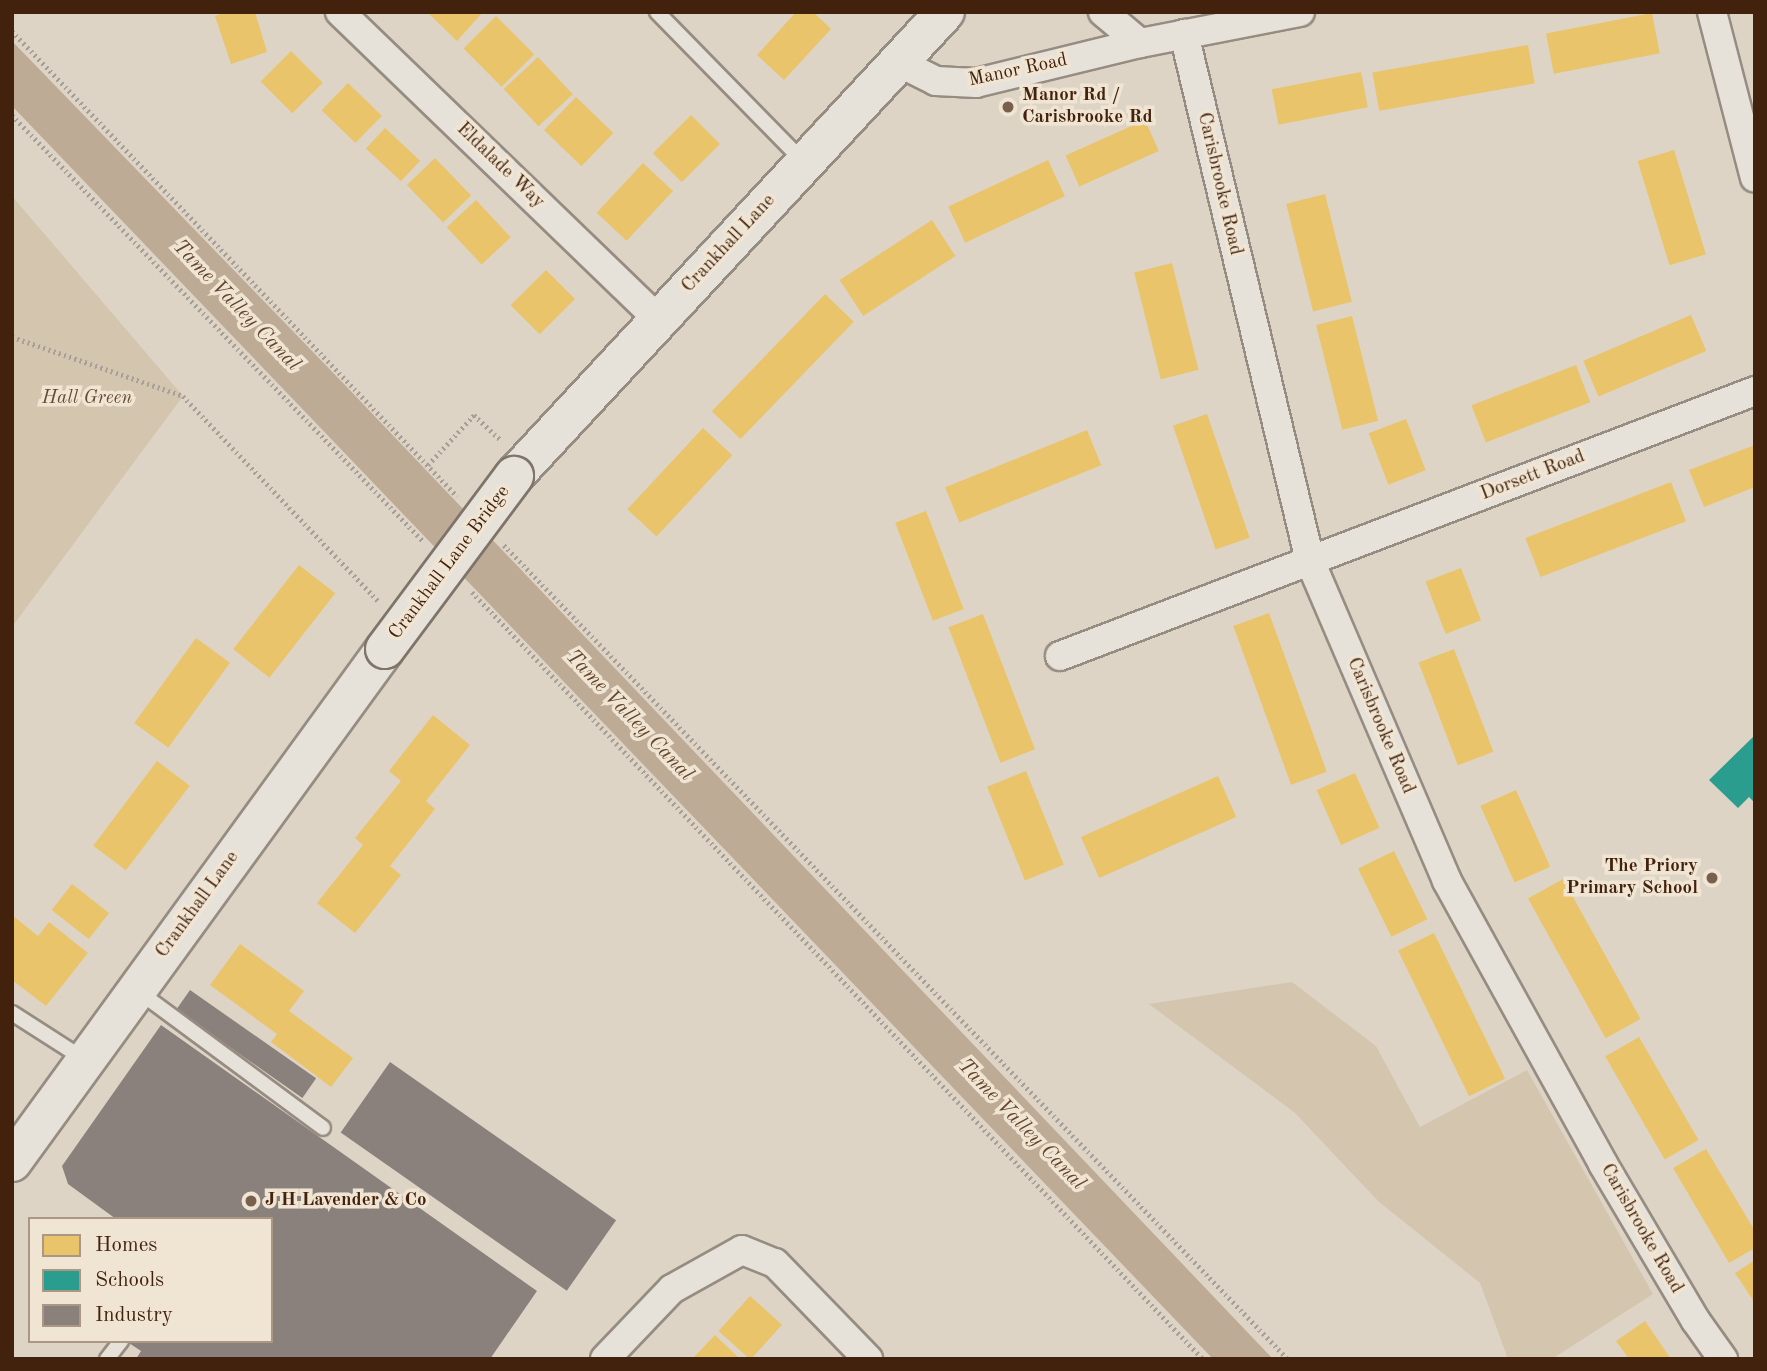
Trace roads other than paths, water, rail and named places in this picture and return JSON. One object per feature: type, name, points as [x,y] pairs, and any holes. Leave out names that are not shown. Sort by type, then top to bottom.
[{"type":"street","name":"Eldalade Way","points":[[340,12],[659,320]]},
{"type":"street","name":"Crankhall Lane","points":[[514,476],[945,12]]},
{"type":"street","points":[[1103,12],[1140,43]]},
{"type":"street","name":"Manor Road","points":[[898,62],[936,81],[976,83],[1140,43],[1300,12]]},
{"type":"street","points":[[1712,12],[1755,178]]},
{"type":"street","name":"Carisbrooke Road","points":[[1184,34],[1310,561],[1447,881],[1610,1175],[1696,1321],[1723,1359]]},
{"type":"street","name":"Dorsett Road","points":[[1060,656],[1755,391]]},
{"type":"street","name":"Crankhall Lane Bridge","points":[[394,638],[514,476]]},
{"type":"street","name":"Crankhall Lane","points":[[12,1162],[394,638]]},
{"type":"street","points":[[605,1359],[672,1289],[742,1250],[775,1263],[868,1359]]},
{"type":"lane","points":[[657,12],[804,163]]},
{"type":"lane","points":[[137,990],[323,1128]]},
{"type":"lane","points":[[12,1013],[85,1060]]},
{"type":"lane","points":[[107,1359],[119,1343]]},
{"type":"water","name":"Tame Valley Canal","points":[[12,41],[344,384],[1273,1359],[1213,1359],[12,106]]},
{"type":"place","name":"Manor Rd / Carisbrooke Rd","points":[[1008,107]]},
{"type":"place","name":"The Priory Primary School","points":[[1712,878]]},
{"type":"place","name":"J H Lavender & Co","points":[[251,1201]]},
{"type":"park label","name":"Hall Green","points":[[87,399]]}]
